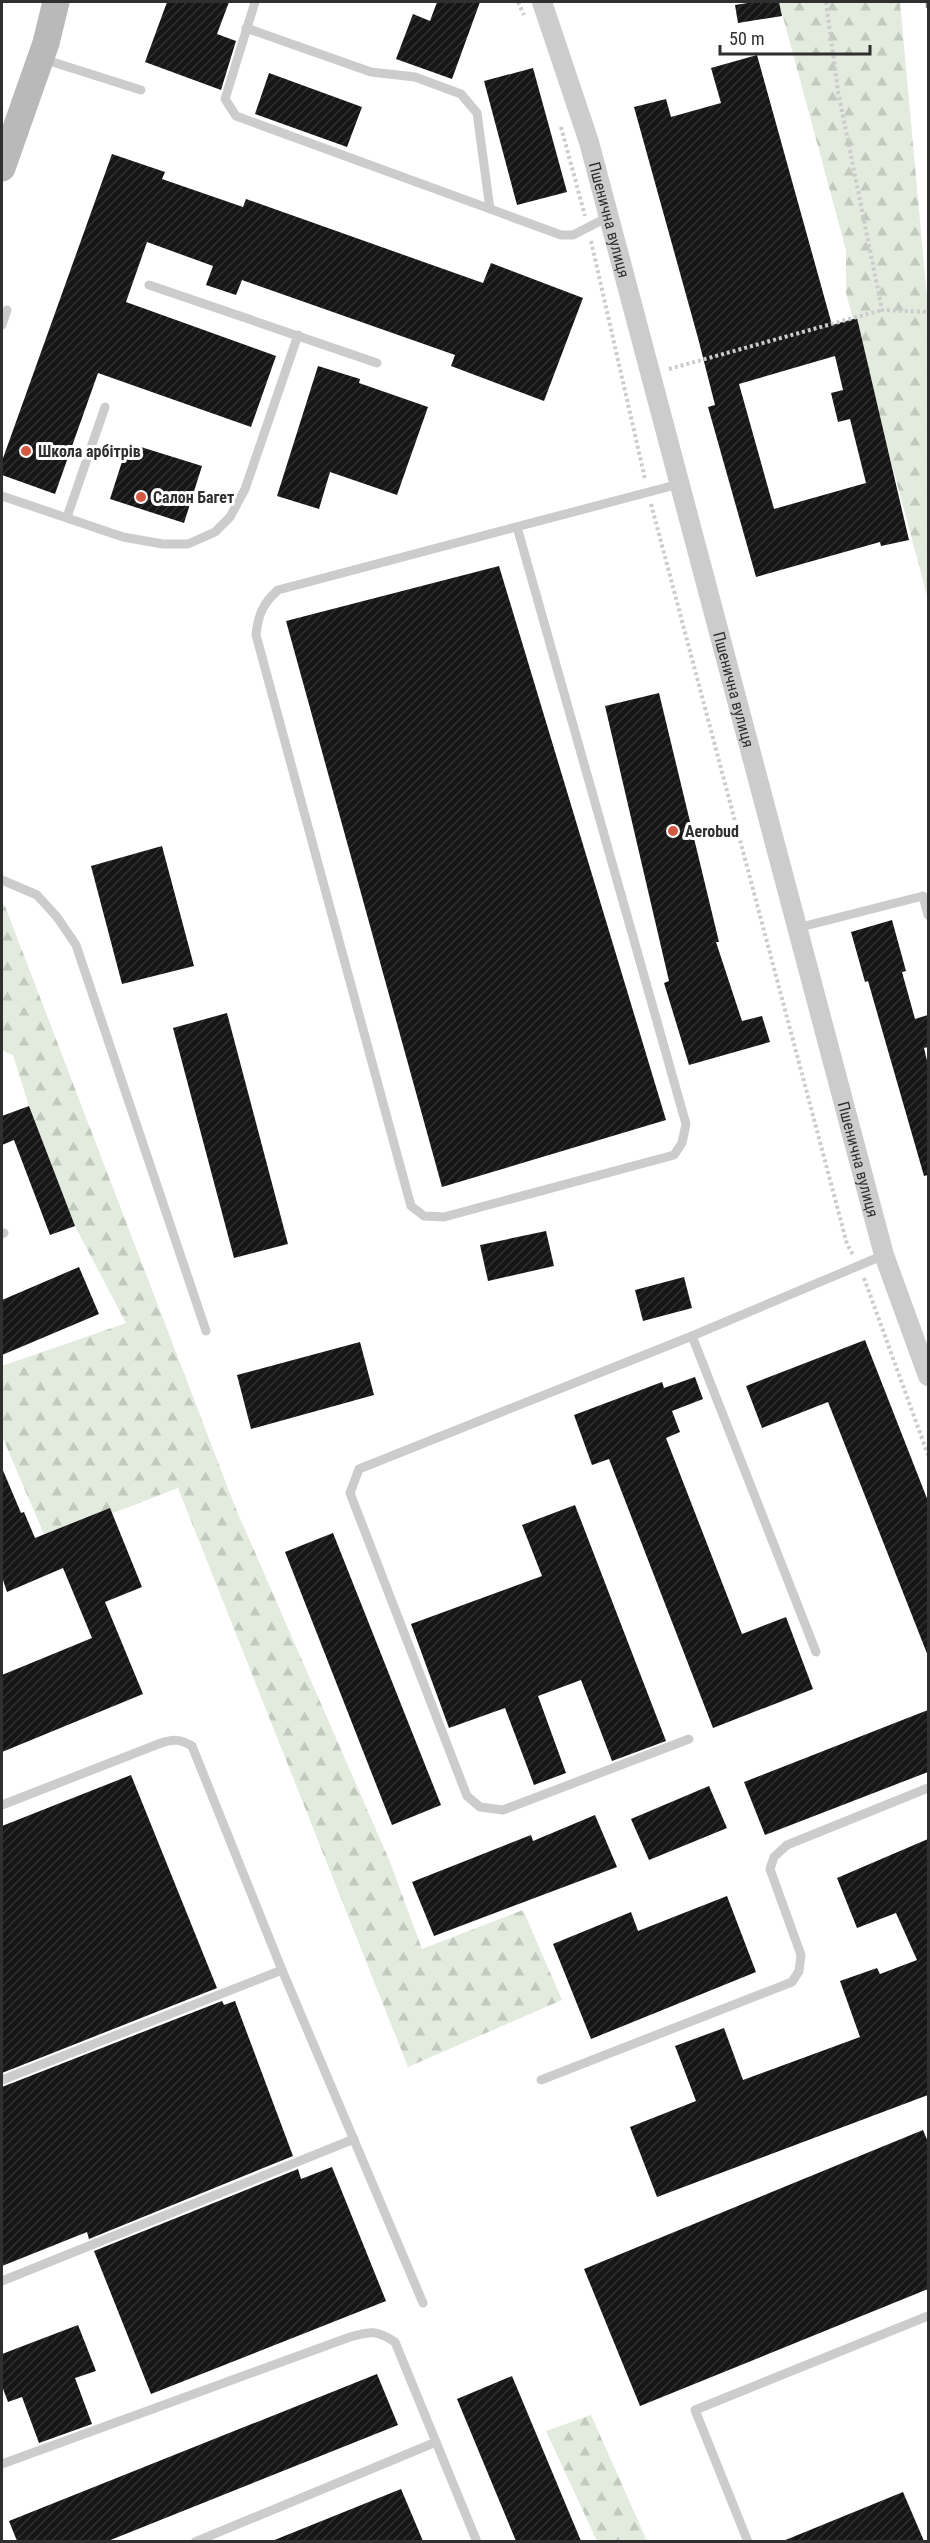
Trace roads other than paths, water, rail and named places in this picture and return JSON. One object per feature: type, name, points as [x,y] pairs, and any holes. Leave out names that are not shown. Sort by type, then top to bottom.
[{"type":"main road","points":[[2,168],[41,58],[56,2]]},
{"type":"street","name":"Пшенична вулиця","points":[[542,2],[589,142],[884,1255],[924,1348],[928,1376]]},
{"type":"lane","points":[[255,2],[225,99],[236,116],[561,235],[573,235],[609,216]]},
{"type":"lane","points":[[246,28],[371,72],[415,77],[460,93],[477,113],[490,209]]},
{"type":"lane","points":[[41,58],[141,90]]},
{"type":"lane","points":[[149,285],[298,334],[377,363]]},
{"type":"lane","points":[[2,325],[7,310]]},
{"type":"lane","points":[[2,496],[123,537],[163,544],[188,544],[215,532],[230,517],[245,489],[298,334]]},
{"type":"lane","points":[[67,517],[105,407]]},
{"type":"lane","points":[[517,527],[686,1124],[682,1143],[674,1155],[444,1218],[424,1216],[411,1206],[256,634],[258,616],[267,600],[278,590],[679,484]]},
{"type":"lane","points":[[2,880],[37,895],[57,917],[76,945],[206,1331]]},
{"type":"lane","points":[[797,928],[923,896],[928,915]]},
{"type":"lane","points":[[689,1739],[503,1810],[480,1807],[467,1796],[350,1493],[359,1469],[692,1336],[884,1255]]},
{"type":"lane","points":[[692,1336],[816,1652]]},
{"type":"lane","points":[[2,1805],[173,1739],[192,1746],[282,1970],[423,2303]]},
{"type":"lane","points":[[541,2080],[792,1982],[799,1971],[801,1955],[770,1869],[774,1857],[787,1845],[928,1788]]},
{"type":"lane","points":[[2,2080],[282,1970]]},
{"type":"lane","points":[[2,2281],[354,2139]]},
{"type":"lane","points":[[748,2541],[695,2410],[928,2316]]},
{"type":"lane","points":[[2,2464],[367,2332],[381,2333],[395,2342],[477,2541]]},
{"type":"lane","points":[[195,2541],[436,2442]]},
{"type":"railway","points":[[928,2],[928,10]]},
{"type":"place","name":"Школа арбітрів","points":[[26,451]]},
{"type":"place","name":"Салон Багет","points":[[141,497]]},
{"type":"place","name":"Aerobud","points":[[673,831]]}]
